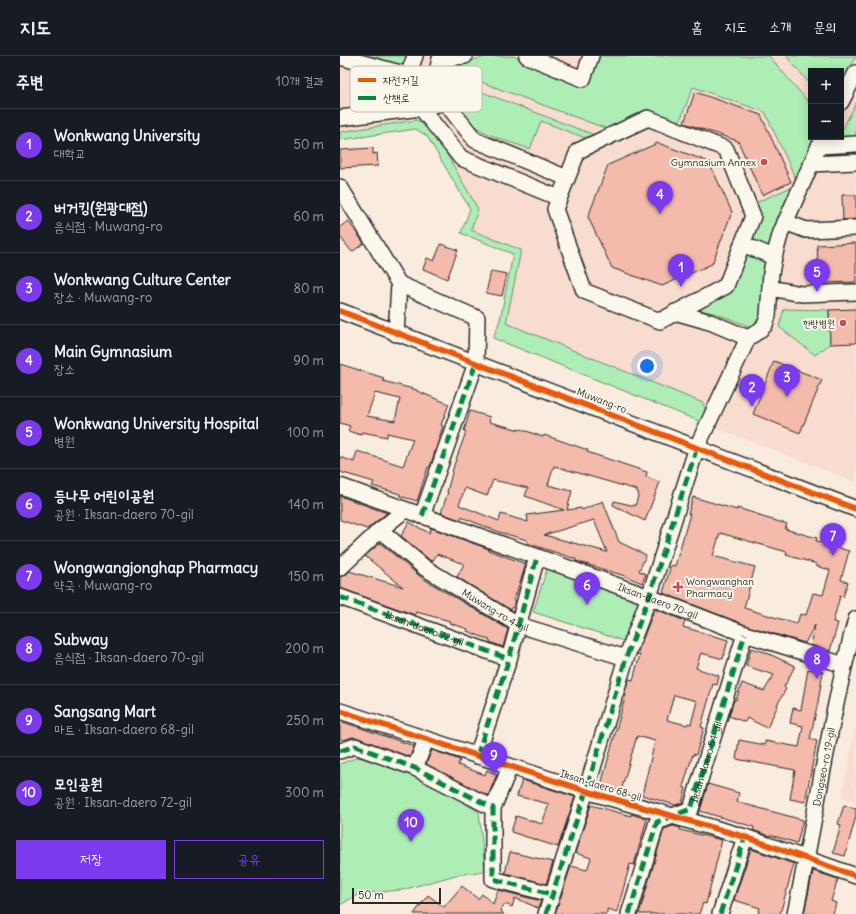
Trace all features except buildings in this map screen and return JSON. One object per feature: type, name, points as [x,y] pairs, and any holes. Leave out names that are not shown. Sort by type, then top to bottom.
[{"type":"street","points":[[411,66],[415,56]]},
{"type":"street","points":[[441,58],[465,56]]},
{"type":"street","points":[[527,56],[583,78],[591,56]]},
{"type":"street","points":[[340,57],[374,66]]},
{"type":"street","points":[[844,96],[856,73]]},
{"type":"street","points":[[340,118],[389,112]]},
{"type":"street","points":[[424,112],[461,158],[559,198]]},
{"type":"street","points":[[453,112],[474,140],[567,178]]},
{"type":"street","points":[[648,118],[726,148],[753,216],[726,286],[660,321],[584,291],[555,209],[567,178],[578,151],[648,118]]},
{"type":"street","points":[[546,914],[551,894],[586,791],[626,658],[649,597],[697,447],[748,338],[765,325],[770,307],[770,288],[774,257],[784,222],[821,141],[856,144]]},
{"type":"street","points":[[811,164],[856,162]]},
{"type":"street","points":[[340,187],[399,284],[396,334]]},
{"type":"street","points":[[784,222],[806,230],[856,228]]},
{"type":"street","points":[[742,244],[774,257]]},
{"type":"street","points":[[399,284],[477,318],[476,363],[422,516]]},
{"type":"street","points":[[770,288],[802,294],[856,292]]},
{"type":"street","name":"Muwang-ro","points":[[340,311],[396,334],[697,447],[856,509]]},
{"type":"street","points":[[675,312],[710,322],[748,338]]},
{"type":"street","name":"Iksan-daero 70-gil","points":[[340,486],[649,597],[745,634],[844,665]]},
{"type":"street","points":[[340,568],[380,530],[405,510]]},
{"type":"street","name":"Muwang-ro 4-gil","points":[[380,530],[425,568],[519,625],[626,658]]},
{"type":"street","points":[[477,756],[509,659],[537,557]]},
{"type":"street","name":"Iksan-daero 72-gil","points":[[340,597],[509,659]]},
{"type":"street","name":"Dongseo-ro 19-gil","points":[[795,914],[844,665],[856,619]]},
{"type":"street","name":"Iksan-daero 54-gil","points":[[629,914],[657,822],[691,809],[745,634]]},
{"type":"street","name":"Iksan-daero 68-gil","points":[[340,711],[586,791],[745,837],[856,876]]},
{"type":"street","points":[[415,768],[426,740]]},
{"type":"street","points":[[340,752],[355,746],[415,768],[493,808]]},
{"type":"street","points":[[510,767],[493,808],[493,879],[551,894]]},
{"type":"street","points":[[720,914],[745,837]]},
{"type":"shaded area","points":[[340,56],[856,56],[856,482],[701,422],[493,338],[500,320],[513,254],[461,233],[470,209],[427,136],[416,129],[340,140]]},
{"type":"shaded area","points":[[856,726],[856,802],[842,797]]},
{"type":"green space","points":[[365,56],[409,56],[406,66]]},
{"type":"green space","points":[[487,56],[513,56],[585,85],[596,56],[769,56],[808,102],[808,140],[817,140],[771,250],[749,241],[753,204],[798,184],[765,112],[693,87],[679,123],[647,112],[610,130],[482,82],[482,66],[456,66]]},
{"type":"green space","points":[[786,56],[856,56],[844,80],[844,68],[808,68],[808,82]]},
{"type":"green space","points":[[482,92],[597,136],[588,139],[541,121],[530,149],[488,134],[469,122],[461,112],[482,112]]},
{"type":"green space","points":[[856,103],[856,139],[844,140],[844,126]]},
{"type":"green space","points":[[417,120],[433,130],[478,209],[471,230],[521,250],[506,323],[703,403],[706,411],[701,422],[493,338],[500,320],[513,254],[461,233],[470,209],[427,136],[416,129],[340,140],[340,132]]},
{"type":"green space","points":[[745,252],[768,261],[761,315],[751,327],[717,314],[696,309]]},
{"type":"green space","points":[[784,309],[829,310],[830,344],[815,355],[779,327]]},
{"type":"green space","points":[[547,569],[641,599],[627,642],[533,612]]},
{"type":"green space","points":[[358,757],[420,775],[479,812],[485,871],[456,875],[402,890],[359,894],[340,905],[340,764]]},
{"type":"marked path","points":[[422,516],[476,363]]},
{"type":"marked path","points":[[546,914],[586,791],[626,658],[649,597],[697,447]]},
{"type":"marked path","points":[[477,756],[509,659],[537,557]]},
{"type":"marked path","points":[[340,597],[509,659]]},
{"type":"marked path","points":[[629,914],[657,822],[691,809],[745,634]]},
{"type":"marked path","points":[[340,751],[355,746],[415,768],[493,808],[493,879],[551,894]]},
{"type":"marked path","points":[[720,914],[745,837]]},
{"type":"cycle path","points":[[340,311],[856,509]]},
{"type":"cycle path","points":[[340,711],[586,791],[745,837],[856,876]]},
{"type":"place","name":"Gymnasium Annex","points":[[764,162]]},
{"type":"place","name":"Main Gymnasium","points":[[660,214]]},
{"type":"place","name":"Wonkwang University","points":[[681,287]]},
{"type":"place","name":"Wonkwang University Hospital","points":[[817,292]]},
{"type":"place","name":"한방병원","points":[[843,323]]},
{"type":"place","name":"Wonkwang Culture Center","points":[[787,397]]},
{"type":"place","name":"버거킹(원광대점)","points":[[752,407]]},
{"type":"place","name":"Wongwangjonghap Pharmacy","points":[[833,556]]},
{"type":"place","name":"Wongwanghan Pharmacy","points":[[678,587]]},
{"type":"place","name":"등나무 어린이공원","points":[[587,605]]},
{"type":"place","name":"Subway","points":[[817,679]]},
{"type":"place","name":"Sangsang Mart","points":[[494,775]]},
{"type":"place","name":"모인공원","points":[[411,842]]}]
